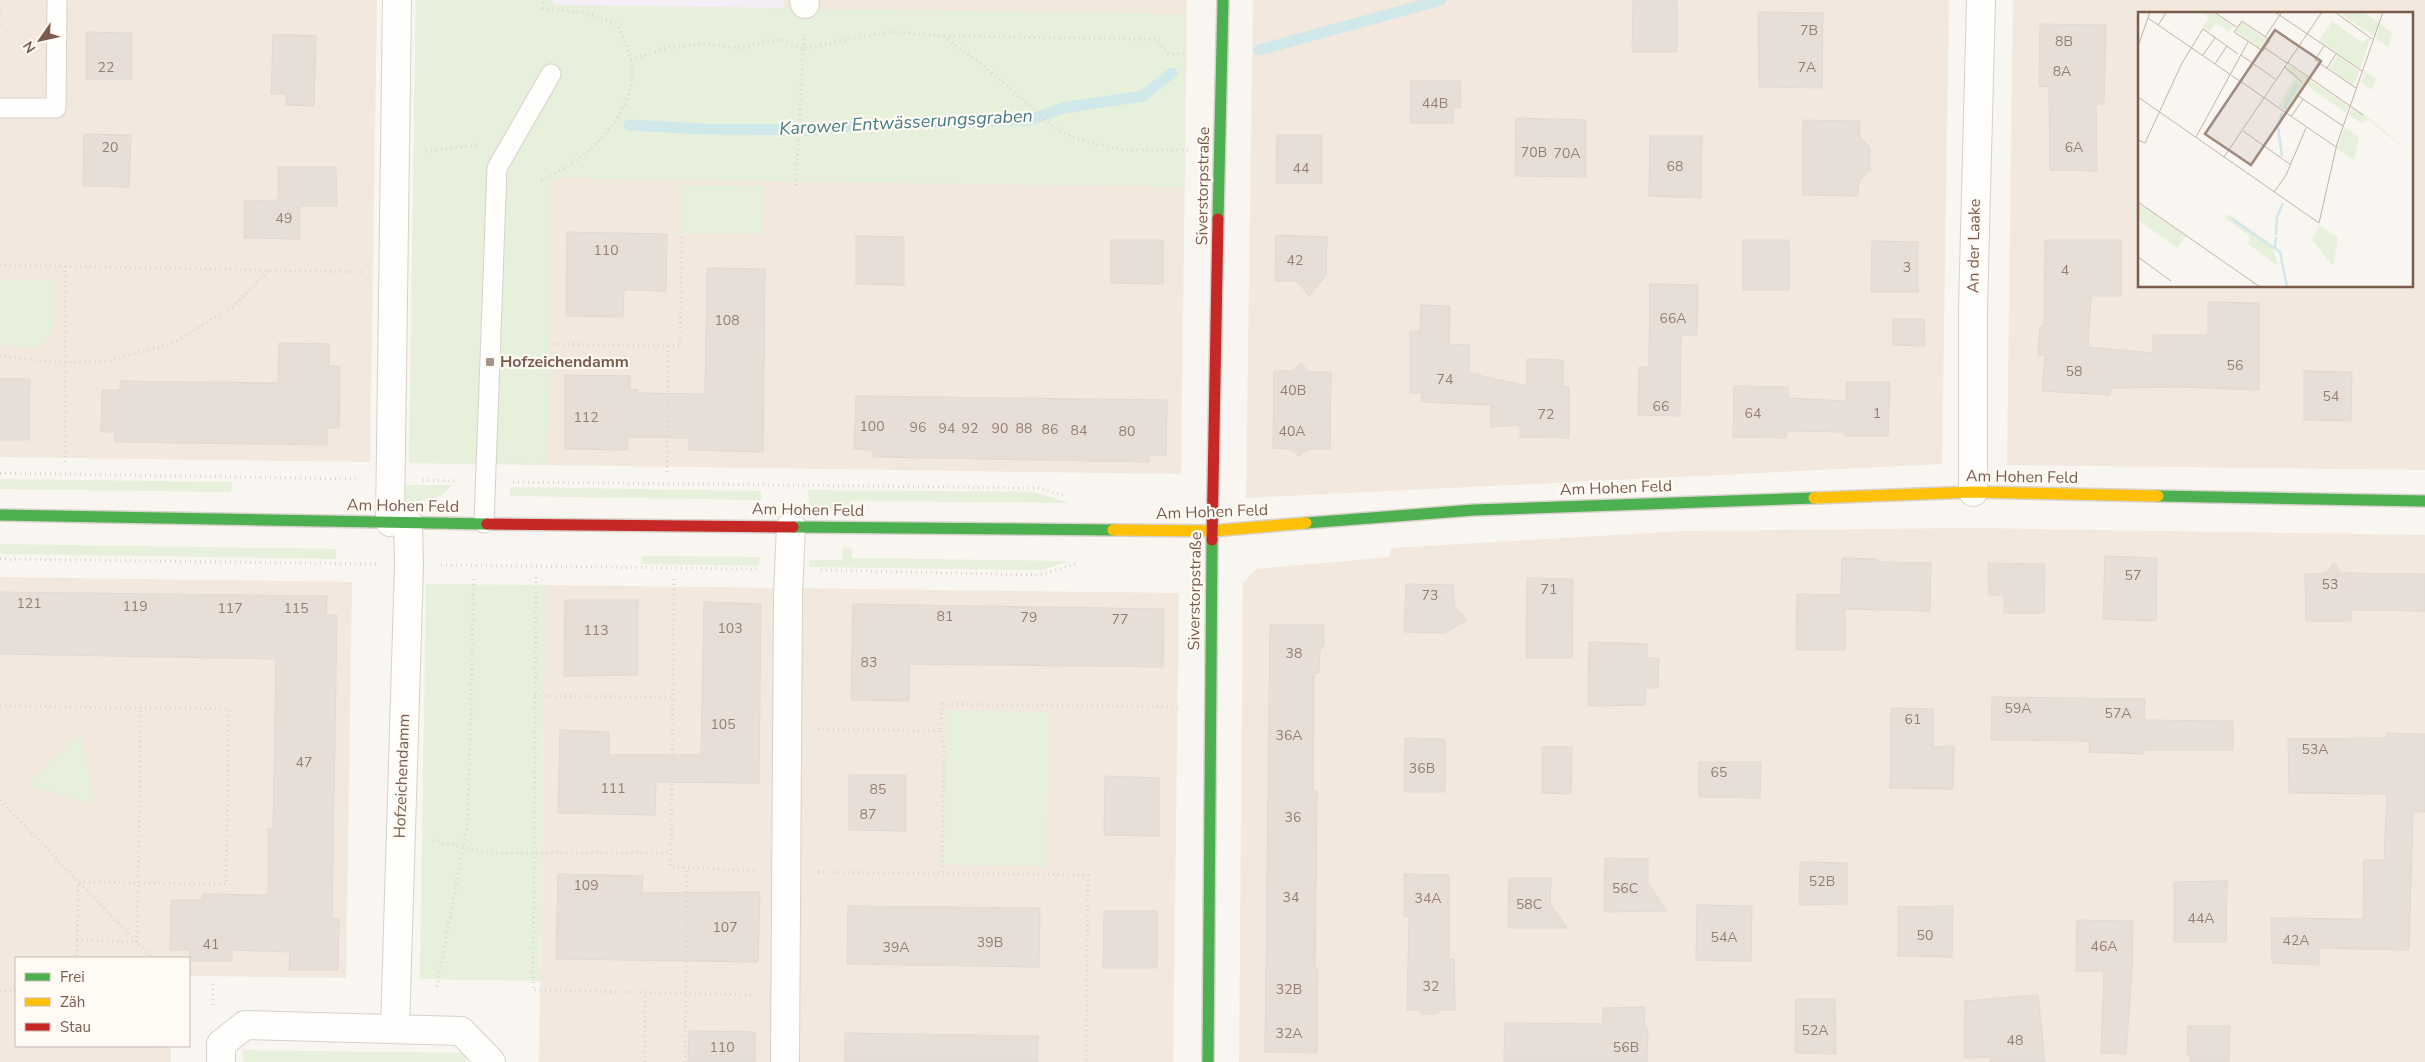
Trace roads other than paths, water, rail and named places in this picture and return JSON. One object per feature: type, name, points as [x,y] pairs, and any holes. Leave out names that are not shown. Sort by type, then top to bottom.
[{"type":"street","name":"Hofzeichendamm","points":[[395,1029],[409,565],[391,479],[398,0]]},
{"type":"street","name":"Siverstorpstraße","points":[[1208,1062],[1212,531],[1223,0]]},
{"type":"street","name":"An der Laake","points":[[1973,492],[1973,299],[1981,0]]},
{"type":"street","name":"Am Hohen Feld","points":[[0,515],[399,523],[1212,531],[1474,510],[1973,492],[2425,500]]},
{"type":"street","points":[[785,1062],[789,569],[792,526]]},
{"type":"street","points":[[221,1062],[221,1044],[245,1025],[461,1031],[490,1062]]},
{"type":"lane","points":[[0,108],[56,108],[56,0]]},
{"type":"lane","points":[[484,523],[497,168],[550,74]]},
{"type":"waterway","name":"Karower Entwässerungsgraben","points":[[1259,50],[1441,0]]},
{"type":"waterway","name":"Karower Entwässerungsgraben","points":[[629,125],[703,129],[812,130],[865,125],[1029,120],[1063,108],[1143,96],[1172,73]]},
{"type":"place","name":"Hofzeichendamm","points":[[490,362]]}]
